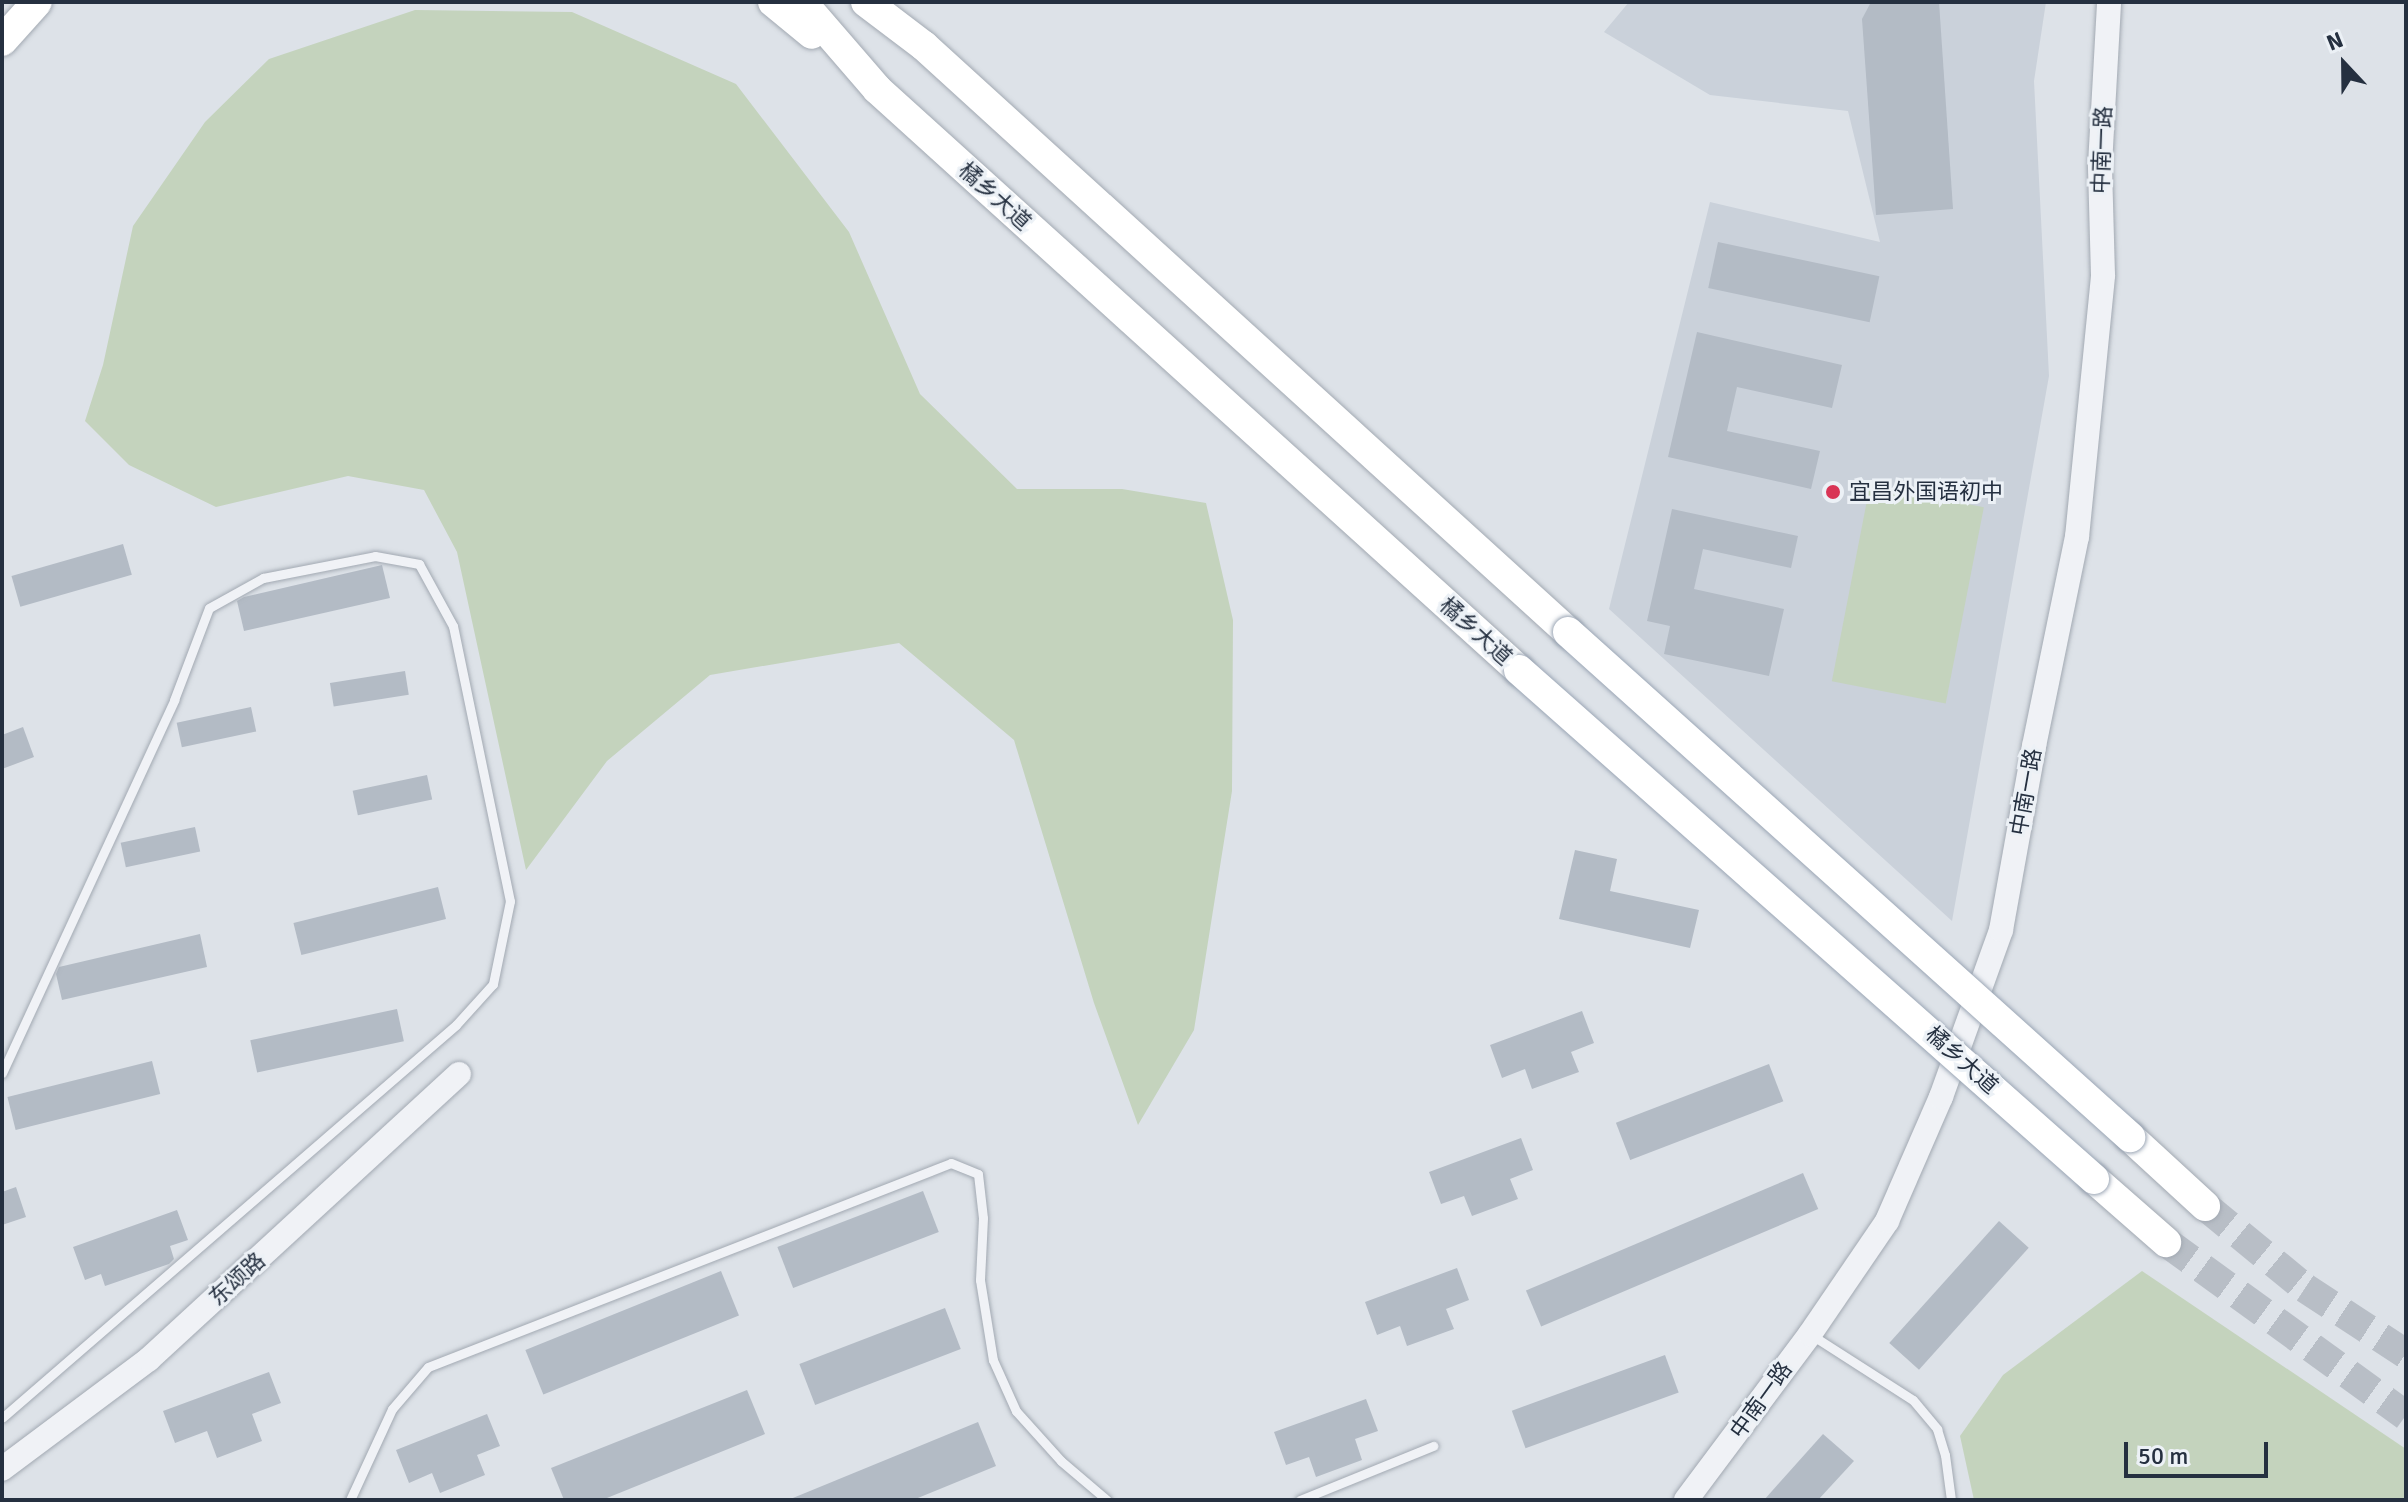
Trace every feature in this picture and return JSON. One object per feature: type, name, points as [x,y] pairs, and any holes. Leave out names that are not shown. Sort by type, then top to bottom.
[{"type":"main road","points":[[2,41],[37,2]]},
{"type":"main road","points":[[773,2],[877,89]]},
{"type":"main road","name":"橘乡大道","points":[[802,2],[877,89],[1519,670],[2166,1242]]},
{"type":"main road","points":[[866,2],[924,46]]},
{"type":"main road","points":[[882,2],[924,46],[2205,1206]]},
{"type":"street","name":"中南一路","points":[[1686,1500],[1810,1334],[1887,1221],[1956,1055],[2001,930],[2034,746],[2077,537],[2103,275],[2100,165],[2109,2]]},
{"type":"street","name":"东颂路","points":[[4,1465],[149,1359],[459,1074]]},
{"type":"lane","points":[[2,1073],[174,700],[209,608],[263,578],[375,556],[419,564],[453,626],[510,901],[493,984],[456,1025],[2,1418]]},
{"type":"lane","points":[[350,1500],[392,1409],[428,1367],[951,1163],[978,1174],[983,1218],[980,1280],[993,1360],[1016,1411],[1061,1461],[1107,1500]]},
{"type":"lane","points":[[1810,1334],[1913,1400],[1937,1429],[1945,1455],[1951,1500]]},
{"type":"lane","points":[[1300,1500],[1433,1446]]},
{"type":"shaded area","name":"宜昌外国语初中","points":[[1629,2],[2046,2],[2034,81],[2049,376],[1952,921],[1609,609],[1710,202],[1880,242],[1848,111],[1710,95],[1604,32]]},
{"type":"green space","points":[[415,10],[572,12],[736,84],[849,232],[920,394],[1017,489],[1122,489],[1206,503],[1233,620],[1232,791],[1194,1030],[1138,1125],[1094,1003],[1014,740],[899,643],[710,675],[607,761],[526,870],[457,552],[424,490],[348,476],[216,507],[129,465],[85,421],[103,365],[133,226],[205,122],[269,59]]},
{"type":"green space","points":[[1870,485],[1984,507],[1946,703],[1832,681]]},
{"type":"green space","points":[[2142,1271],[2406,1449],[2406,1500],[1974,1500],[1960,1436],[2003,1375]]},
{"type":"building","points":[[1871,2],[1939,2],[1953,209],[1876,215],[1862,19]]},
{"type":"building","points":[[1718,242],[1879,276],[1870,322],[1708,288]]},
{"type":"building","points":[[1697,332],[1842,365],[1832,408],[1737,387],[1727,431],[1820,451],[1811,489],[1668,457]]},
{"type":"building","points":[[1672,509],[1798,536],[1791,568],[1703,549],[1694,589],[1784,609],[1769,676],[1664,654],[1670,626],[1647,621]]},
{"type":"building","points":[[123,544],[132,575],[20,607],[11,576]]},
{"type":"building","points":[[382,565],[390,598],[244,631],[237,601],[244,597]]},
{"type":"building","points":[[405,671],[409,695],[334,707],[330,683]]},
{"type":"building","points":[[251,707],[256,731],[182,747],[177,723]]},
{"type":"building","points":[[23,727],[34,757],[2,769],[2,735]]},
{"type":"building","points":[[427,775],[432,799],[358,815],[353,791]]},
{"type":"building","points":[[195,827],[200,851],[126,867],[121,843]]},
{"type":"building","points":[[1575,850],[1617,859],[1610,891],[1699,910],[1690,948],[1559,919]]},
{"type":"building","points":[[438,887],[446,919],[301,955],[293,923]]},
{"type":"building","points":[[200,934],[207,967],[62,1000],[56,974],[59,967]]},
{"type":"building","points":[[397,1009],[404,1041],[257,1072],[250,1040]]},
{"type":"building","points":[[1582,1011],[1594,1043],[1571,1052],[1579,1072],[1532,1089],[1525,1069],[1502,1078],[1490,1045]]},
{"type":"building","points":[[152,1061],[160,1094],[16,1130],[7,1097]]},
{"type":"building","points":[[1769,1064],[1783,1101],[1630,1160],[1616,1123]]},
{"type":"building","points":[[1521,1138],[1533,1170],[1510,1179],[1518,1199],[1472,1216],[1464,1196],[1441,1204],[1429,1172]]},
{"type":"building","points":[[1803,1173],[1818,1209],[1541,1327],[1526,1291]]},
{"type":"building","points":[[16,1187],[26,1217],[2,1225],[2,1192]]},
{"type":"building","points":[[923,1191],[939,1232],[793,1288],[777,1247]]},
{"type":"building","points":[[177,1210],[188,1240],[170,1246],[174,1259],[169,1264],[105,1286],[101,1274],[85,1280],[73,1247]]},
{"type":"building","points":[[1999,1221],[2029,1248],[1919,1370],[1889,1343]]},
{"type":"building","points":[[1457,1268],[1469,1300],[1446,1309],[1454,1329],[1407,1346],[1400,1326],[1377,1335],[1365,1302]]},
{"type":"building","points":[[721,1271],[739,1316],[543,1395],[525,1350]]},
{"type":"building","points":[[945,1308],[961,1349],[815,1405],[799,1364]]},
{"type":"building","points":[[1665,1355],[1679,1393],[1526,1448],[1512,1411]]},
{"type":"building","points":[[269,1372],[281,1403],[252,1414],[262,1441],[217,1458],[207,1431],[175,1443],[163,1411]]},
{"type":"building","points":[[747,1390],[765,1434],[602,1500],[564,1500],[551,1468]]},
{"type":"building","points":[[1366,1399],[1378,1431],[1355,1439],[1362,1460],[1316,1477],[1309,1457],[1286,1465],[1274,1432]]},
{"type":"building","points":[[487,1414],[500,1446],[477,1455],[485,1475],[440,1493],[432,1473],[409,1483],[396,1450]]},
{"type":"building","points":[[978,1422],[996,1466],[913,1500],[788,1500]]},
{"type":"building","points":[[1823,1434],[1854,1461],[1818,1500],[1764,1500]]},
{"type":"tunnel","points":[[2205,1206],[2305,1288],[2406,1354]]},
{"type":"tunnel","points":[[2166,1242],[2406,1416]]},
{"type":"place","name":"宜昌外国语初中","points":[[1833,492]]}]
